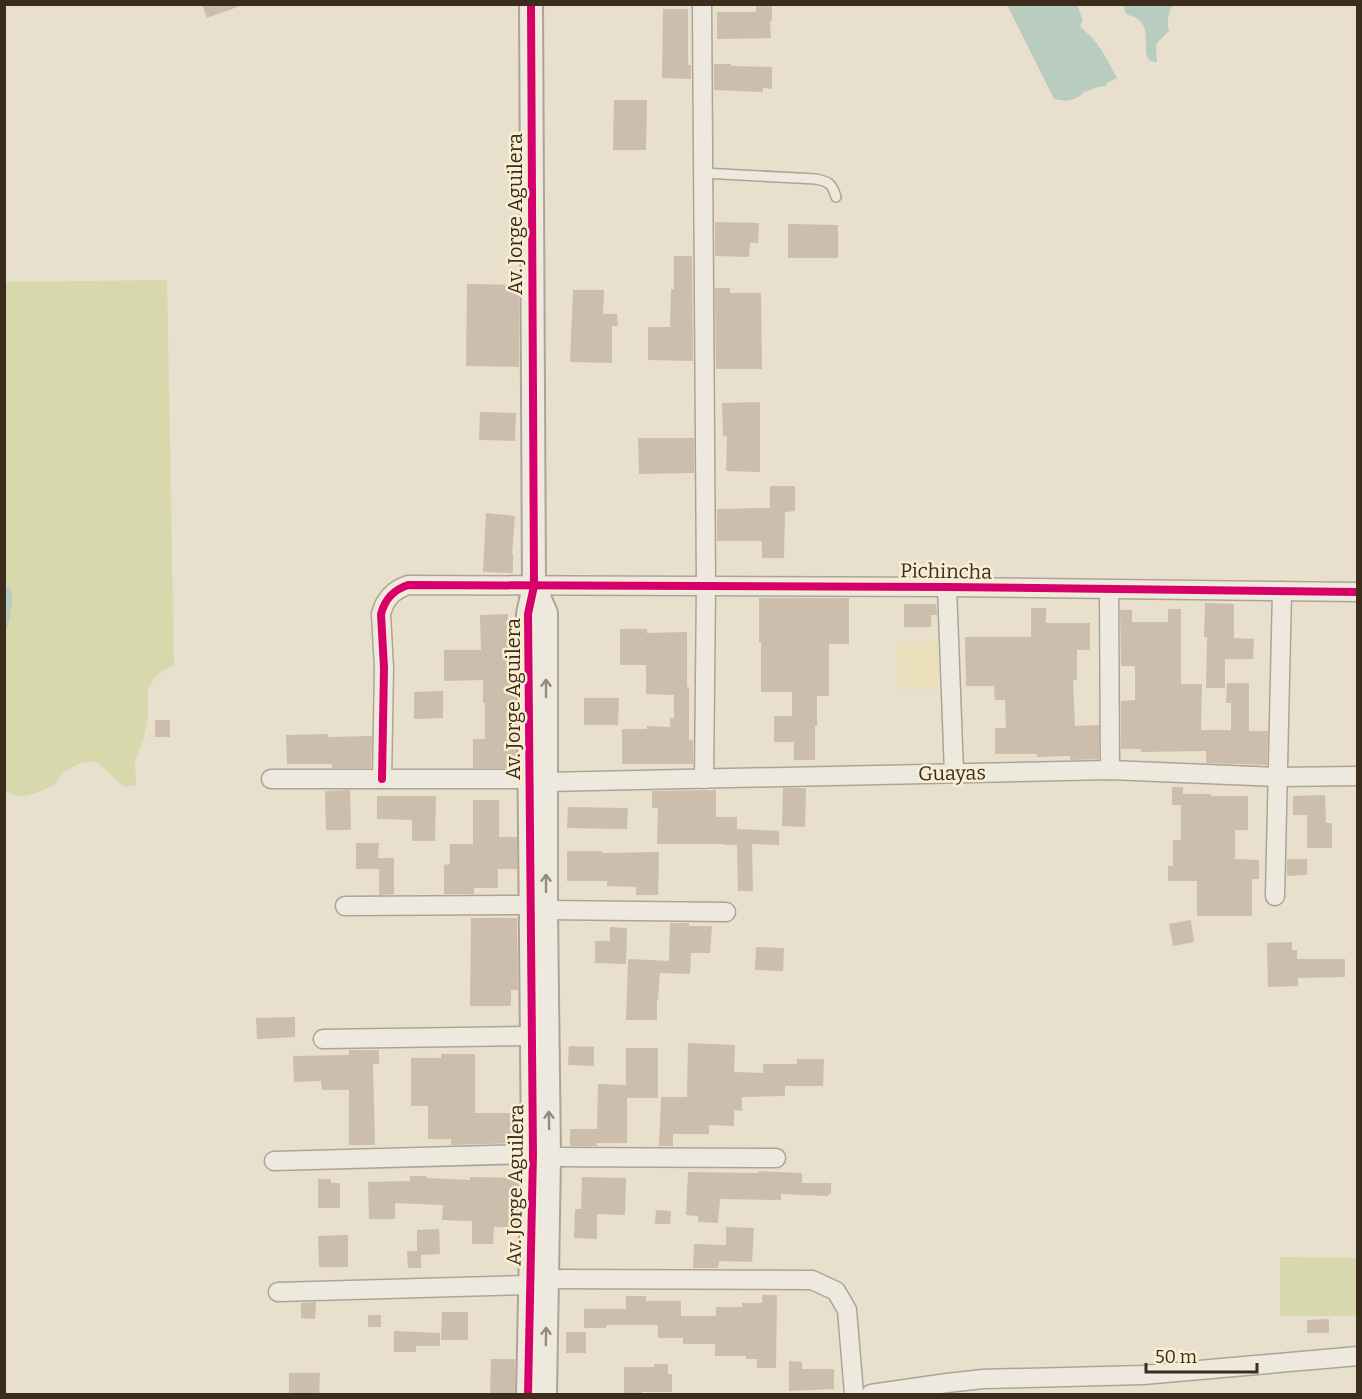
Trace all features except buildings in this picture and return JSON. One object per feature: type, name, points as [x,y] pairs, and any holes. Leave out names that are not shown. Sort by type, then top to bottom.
[{"type":"street","name":"Av. Jorge Aguilera","points":[[531,4],[534,586],[546,613],[538,781],[541,1155],[539,1282],[545,1395]]},
{"type":"street","points":[[702,4],[706,586],[704,779]]},
{"type":"street","name":"Pichincha","points":[[381,779],[384,668],[381,622],[383,607],[390,595],[408,585],[946,587],[1358,592]]},
{"type":"street","points":[[946,587],[954,773]]},
{"type":"street","points":[[1109,589],[1110,770]]},
{"type":"street","points":[[1275,896],[1282,591]]},
{"type":"street","name":"Guayas","points":[[271,779],[538,781],[1110,770],[1279,777],[1358,776]]},
{"type":"street","points":[[345,906],[726,912]]},
{"type":"street","name":"Av. Jorge Aguilera","points":[[538,908],[531,1036],[541,1155]]},
{"type":"street","points":[[322,1039],[531,1036]]},
{"type":"street","points":[[274,1161],[541,1155],[776,1158]]},
{"type":"street","points":[[278,1292],[539,1282],[812,1280],[836,1291],[847,1310],[854,1395]]},
{"type":"street","name":"Av. Jorge Aguilera","points":[[528,1395],[539,1282]]},
{"type":"street","points":[[871,1395],[983,1379],[1143,1375],[1358,1356]]},
{"type":"lane","points":[[703,173],[816,179],[826,181],[833,186],[836,197]]},
{"type":"shaded area","points":[[1007,5],[1077,5],[1083,20],[1080,25],[1100,48],[1117,78],[1105,86],[1084,92],[1074,99],[1054,99]]},
{"type":"shaded area","points":[[1123,5],[1172,5],[1168,21],[1169,31],[1157,44],[1157,62],[1148,58],[1144,26],[1137,18],[1126,14]]},
{"type":"shaded area","points":[[4,585],[11,589],[12,600],[5,634]]},
{"type":"shaded area","points":[[897,642],[938,642],[939,688],[898,689]]},
{"type":"green space","points":[[167,280],[174,665],[153,679],[148,691],[148,719],[135,762],[136,785],[126,787],[100,764],[93,761],[78,764],[62,773],[54,785],[36,793],[25,796],[13,795],[5,791],[4,634],[10,617],[12,600],[11,589],[4,585],[5,282]]},
{"type":"green space","points":[[1280,1257],[1357,1258],[1357,1316],[1280,1316]]},
{"type":"cycle path","points":[[528,1394],[533,1154],[528,614],[534,586],[531,4]]},
{"type":"cycle path","points":[[382,779],[384,668],[381,614],[390,596],[408,585],[947,587],[1358,592]]}]
